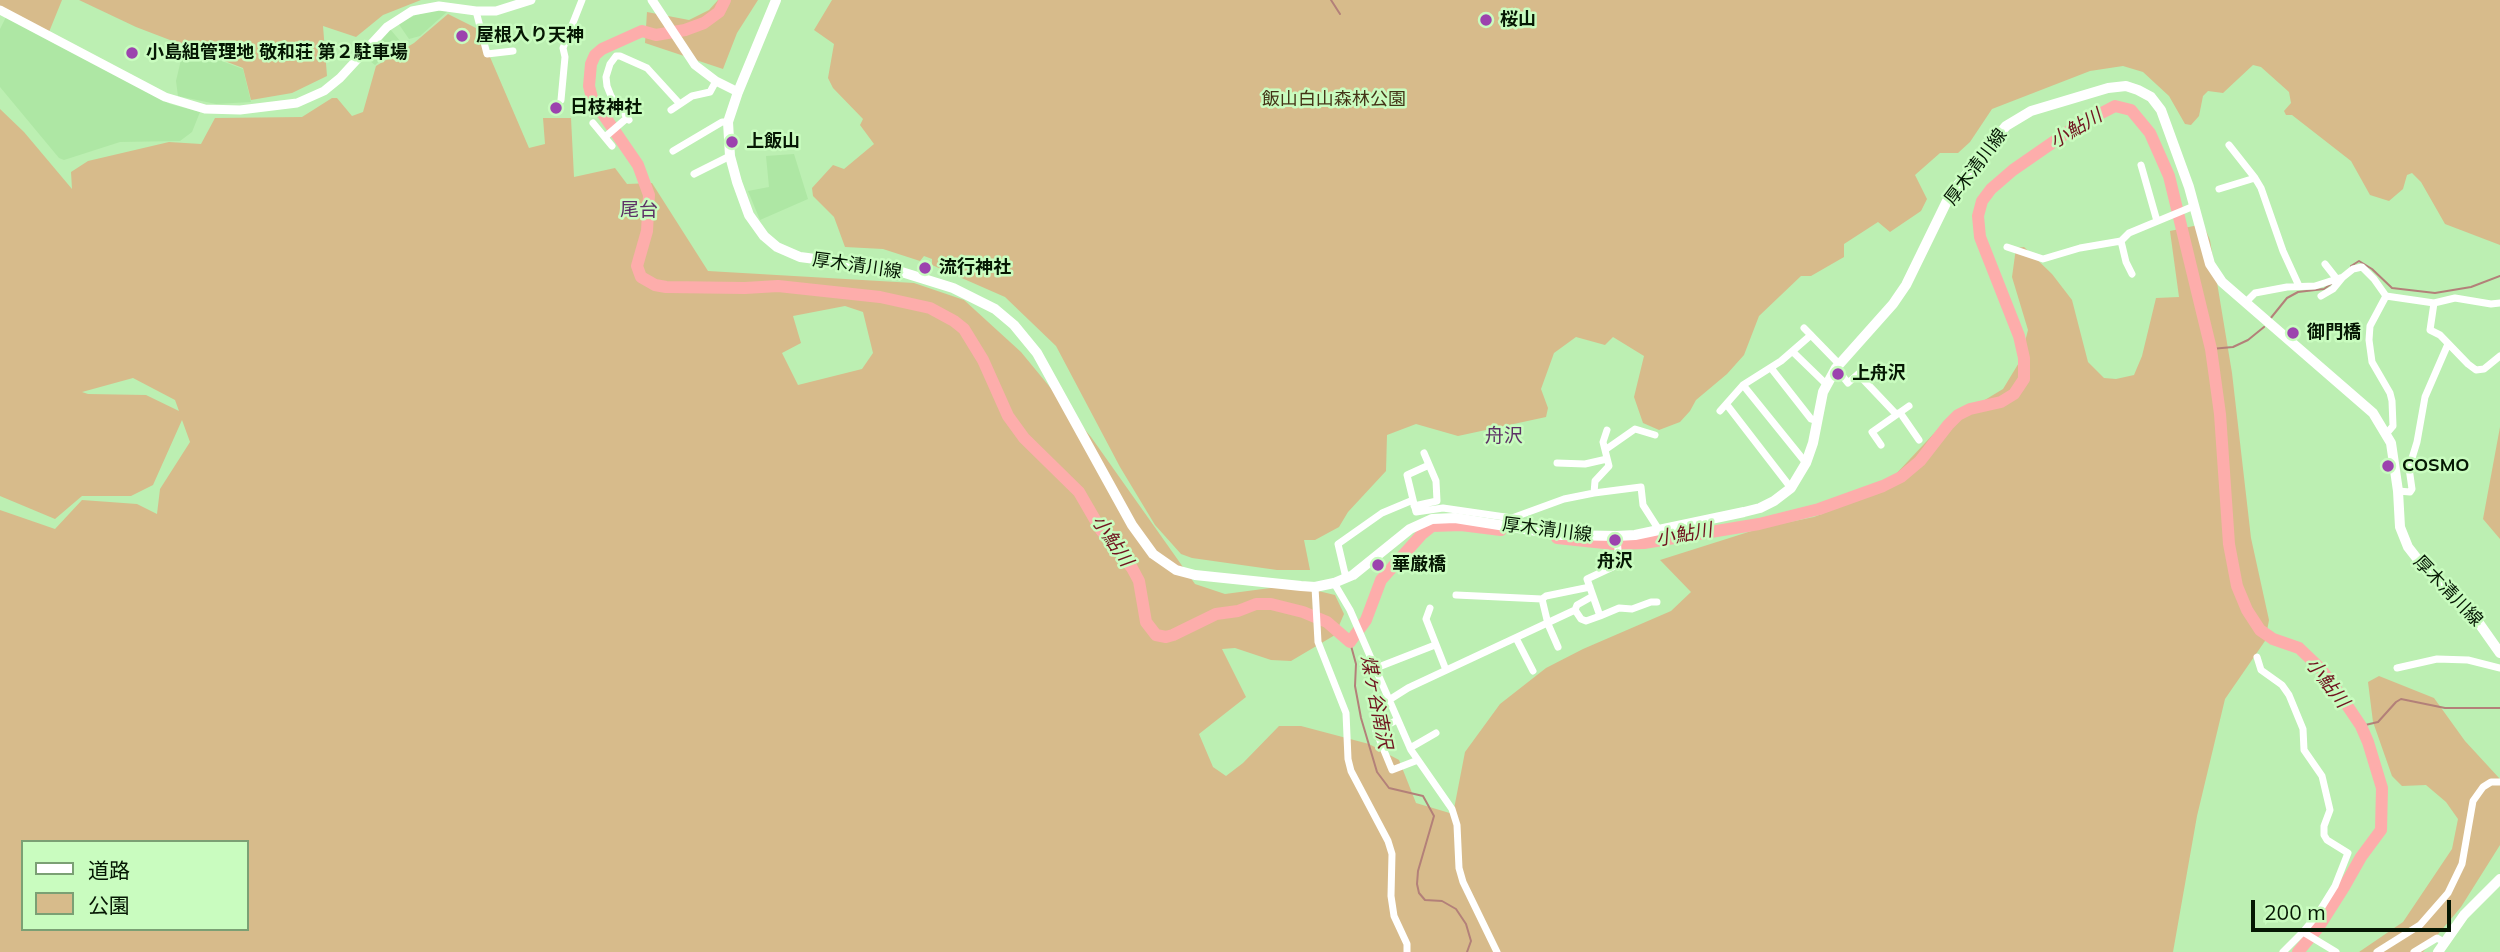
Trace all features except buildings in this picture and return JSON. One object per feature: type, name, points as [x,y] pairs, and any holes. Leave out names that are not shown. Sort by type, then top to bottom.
[{"type":"main road","points":[[728,126],[737,92],[776,0]]},
{"type":"main road","name":"厚木清川線","points":[[728,126],[730,156],[749,215],[764,236],[777,247],[800,257],[860,263],[902,271],[970,296],[1004,316],[1037,353],[1132,525],[1158,559],[1176,570],[1195,575],[1315,587],[1346,578],[1414,526],[1456,514],[1562,535],[1617,539],[1760,508],[1774,501],[1791,488],[1806,463],[1826,384],[1837,366],[1893,304],[1906,285],[1947,201],[2006,126],[2031,111],[2108,88],[2126,86],[2151,97],[2161,110],[2189,208],[2210,264],[2222,282],[2366,405],[2387,433],[2394,460],[2400,527],[2408,547],[2426,570],[2469,609],[2500,653]]},
{"type":"main road","points":[[2441,947],[2464,915],[2500,879]]},
{"type":"street","points":[[0,10],[164,97],[205,109],[240,110],[288,105],[316,95],[333,85],[380,33],[397,19],[420,9],[439,3],[476,11],[503,10],[531,0]]},
{"type":"street","points":[[561,100],[565,57],[563,48],[582,0]]},
{"type":"street","points":[[652,0],[695,65],[716,81],[737,92]]},
{"type":"street","points":[[476,11],[487,54],[513,51]]},
{"type":"street","points":[[605,136],[627,119],[607,86],[606,77],[616,56],[647,68],[679,103]]},
{"type":"street","points":[[671,110],[692,96],[714,92],[716,81]]},
{"type":"street","points":[[593,122],[612,146]]},
{"type":"street","points":[[673,151],[722,122],[728,126]]},
{"type":"street","points":[[2229,145],[2255,178],[2299,286]]},
{"type":"street","points":[[694,174],[730,156]]},
{"type":"street","points":[[2141,165],[2158,221]]},
{"type":"street","points":[[2219,188],[2255,178]]},
{"type":"street","points":[[2007,247],[2043,259],[2080,248],[2121,241],[2129,233],[2189,208]]},
{"type":"street","points":[[2121,241],[2132,274]]},
{"type":"street","points":[[2325,264],[2340,278]]},
{"type":"street","points":[[2246,302],[2255,293],[2315,286],[2362,267],[2386,296],[2434,303],[2455,298],[2500,303]]},
{"type":"street","points":[[2321,296],[2333,289],[2340,278]]},
{"type":"street","points":[[2386,296],[2370,326],[2369,341],[2372,362],[2392,401],[2393,426],[2387,433]]},
{"type":"street","points":[[2434,303],[2430,330],[2440,335],[2476,370],[2484,369],[2500,356]]},
{"type":"street","points":[[1804,328],[1848,383],[1858,374],[1895,413],[1901,414],[1919,440]]},
{"type":"street","points":[[1791,488],[1723,408],[1743,386],[1793,352],[1811,335]]},
{"type":"street","points":[[2398,491],[2410,492],[2412,489],[2409,468],[2425,397],[2448,344]]},
{"type":"street","points":[[1793,352],[1826,384]]},
{"type":"street","points":[[1771,368],[1811,419],[1817,421]]},
{"type":"street","points":[[1743,386],[1806,463]]},
{"type":"street","points":[[1881,445],[1872,432],[1909,407]]},
{"type":"street","points":[[1605,450],[1635,429],[1655,435]]},
{"type":"street","points":[[1594,493],[1595,481],[1609,466],[1603,442],[1607,430]]},
{"type":"street","points":[[1346,578],[1338,544],[1382,513],[1413,503],[1437,501],[1436,481],[1424,453]]},
{"type":"street","points":[[1557,463],[1585,464],[1607,459]]},
{"type":"street","points":[[1429,465],[1407,475],[1416,512],[1443,508],[1456,514],[1512,518],[1564,499],[1641,487],[1643,505],[1659,530]]},
{"type":"street","points":[[1600,616],[1587,579],[1619,564],[1617,539]]},
{"type":"street","points":[[1334,583],[1350,610],[1410,748],[1452,809],[1457,825],[1459,869],[1463,882],[1497,952]]},
{"type":"street","points":[[1315,587],[1317,636],[1346,713],[1348,760],[1392,853],[1393,908],[1407,952]]},
{"type":"street","points":[[1456,595],[1542,599],[1590,587]]},
{"type":"street","points":[[1389,700],[1446,670],[1548,624],[1575,610],[1577,605],[1593,596]]},
{"type":"street","points":[[1542,599],[1548,624],[1559,648]]},
{"type":"street","points":[[1575,610],[1581,619],[1586,621],[1619,608],[1632,609],[1651,601],[1657,602]]},
{"type":"street","points":[[1430,608],[1426,620],[1446,670]]},
{"type":"street","points":[[1516,638],[1533,671]]},
{"type":"street","points":[[1374,665],[1435,645]]},
{"type":"street","points":[[2257,657],[2261,670],[2282,685],[2289,695],[2302,725],[2304,750],[2322,776],[2330,810],[2324,826],[2324,835],[2327,840],[2348,853],[2335,886],[2317,915],[2283,952]]},
{"type":"street","points":[[2397,668],[2437,659],[2468,660],[2500,668]]},
{"type":"street","points":[[1398,720],[1376,731],[1392,770],[1418,760]]},
{"type":"street","points":[[1410,748],[1436,733]]},
{"type":"street","points":[[2377,952],[2414,930],[2448,893],[2462,864],[2473,801],[2483,787],[2491,782],[2500,782]]},
{"type":"street","points":[[2303,932],[2334,951]]},
{"type":"street","points":[[2414,952],[2437,938],[2441,947]]},
{"type":"shaded area","points":[[435,10],[448,11],[420,36],[409,39],[398,23],[416,15]]},
{"type":"shaded area","points":[[6,17],[170,104],[200,112],[192,132],[180,141],[120,142],[64,160],[59,158],[0,87],[0,29]]},
{"type":"shaded area","points":[[390,29],[401,42],[375,65],[365,57]]},
{"type":"shaded area","points":[[184,47],[243,69],[251,102],[216,104],[178,96],[176,81]]},
{"type":"shaded area","points":[[794,154],[808,199],[760,220],[748,191],[769,187],[766,156]]},
{"type":"green space","points":[[0,0],[62,0],[49,32],[0,7]]},
{"type":"green space","points":[[79,0],[421,0],[383,15],[356,37],[323,26],[327,76],[292,93],[251,100],[243,68],[136,27]]},
{"type":"green space","points":[[718,0],[758,0],[737,33],[723,69],[645,43],[647,12],[689,20],[709,10]]},
{"type":"green space","name":"飯山白山森林公園","points":[[832,0],[2500,0],[2500,245],[2445,224],[2421,182],[2412,173],[2407,175],[2403,189],[2389,201],[2370,195],[2351,161],[2292,115],[2286,115],[2284,111],[2291,103],[2289,92],[2261,67],[2253,65],[2223,93],[2208,91],[2203,96],[2199,116],[2191,125],[2185,124],[2169,96],[2143,72],[2123,66],[2090,71],[1992,109],[1970,142],[1958,153],[1940,153],[1915,175],[1927,199],[1921,211],[1890,232],[1878,222],[1844,244],[1844,257],[1811,276],[1801,276],[1759,316],[1744,355],[1727,374],[1696,400],[1680,422],[1659,430],[1643,423],[1634,397],[1644,356],[1613,337],[1605,345],[1576,337],[1554,353],[1541,389],[1548,408],[1546,417],[1458,436],[1416,424],[1387,435],[1386,471],[1348,512],[1339,527],[1315,540],[1304,540],[1310,570],[1277,570],[1192,558],[1181,554],[1155,525],[1120,467],[1056,346],[1005,297],[932,265],[932,259],[924,256],[920,261],[883,249],[845,247],[834,217],[813,196],[812,188],[833,165],[844,169],[874,144],[860,125],[863,119],[833,88],[828,78],[834,44],[814,30]]},
{"type":"green space","points":[[448,14],[478,29],[529,148],[545,144],[543,118],[571,118],[574,177],[615,168],[627,184],[652,183],[708,271],[914,283],[964,300],[1021,352],[1091,437],[1195,584],[1225,594],[1293,585],[1335,595],[1344,614],[1335,635],[1291,661],[1271,660],[1235,648],[1222,649],[1246,697],[1199,734],[1213,767],[1226,776],[1243,763],[1279,726],[1301,726],[1369,744],[1399,760],[1416,803],[1453,814],[1465,752],[1500,704],[1546,668],[1671,611],[1691,592],[1660,560],[1761,528],[1814,517],[1879,492],[1940,427],[2003,389],[2020,361],[2028,330],[2012,277],[2016,248],[2024,247],[2052,274],[2072,300],[2088,362],[2104,378],[2116,379],[2134,375],[2142,356],[2156,298],[2179,297],[2170,231],[2203,224],[2210,240],[2232,373],[2251,538],[2269,620],[2265,641],[2225,699],[2197,816],[2173,952],[0,952],[0,510],[55,529],[82,500],[137,504],[157,514],[160,489],[190,442],[182,420],[153,485],[131,496],[82,496],[55,519],[0,496],[0,109],[24,132],[72,189],[71,172],[88,161],[169,142],[201,144],[215,118],[302,117],[332,98],[337,98],[352,116],[363,112],[376,66],[414,43]],"holes":[[[845,306],[863,312],[873,353],[862,369],[798,385],[782,353],[801,343],[793,316]],[[133,378],[175,400],[179,411],[146,395],[82,392]]]},
{"type":"green space","points":[[2500,427],[2500,539],[2483,519]]},
{"type":"green space","points":[[2379,676],[2434,698],[2465,741],[2500,779],[2500,845],[2461,907],[2423,952],[2359,952],[2403,922],[2452,849],[2458,819],[2446,802],[2426,785],[2402,786],[2392,776],[2373,722],[2368,682]]},
{"type":"waterway","name":"小鮎川","points":[[725,0],[719,12],[704,23],[685,30],[656,35],[642,31],[602,49],[591,64],[589,86],[592,98],[638,165],[649,195],[647,231],[637,266],[641,277],[655,285],[666,287],[778,286],[880,297],[930,308],[954,321],[964,329],[983,360],[1008,416],[1024,438],[1079,492],[1101,530],[1132,568],[1139,581],[1146,622],[1156,635],[1173,635],[1216,614],[1238,611],[1256,604],[1271,604],[1303,612],[1327,622],[1350,642],[1366,620],[1381,580],[1432,526],[1461,525],[1501,530]]},
{"type":"waterway","points":[[1331,0],[1340,14]]},
{"type":"waterway","name":"小鮎川","points":[[1557,538],[1614,544],[1644,543],[1759,524],[1819,509],[1901,477],[1920,461],[1958,415],[1970,409],[2001,402],[2014,394],[2024,379],[2024,358],[2019,336],[1980,237],[1978,216],[1982,201],[1991,189],[2013,170],[2075,127],[2115,106],[2131,110],[2150,133],[2169,176],[2211,349],[2220,414],[2229,544],[2237,586],[2247,610],[2260,630],[2273,639],[2299,648],[2320,668],[2336,689],[2361,726],[2382,788],[2381,830],[2361,857],[2318,928],[2298,952]]},
{"type":"waterway","points":[[2351,266],[2359,261],[2392,288],[2435,293],[2471,287],[2500,276]]},
{"type":"waterway","points":[[2270,319],[2287,298],[2298,292],[2324,289],[2331,284]]},
{"type":"waterway","points":[[2211,349],[2233,347],[2248,340],[2264,327]]},
{"type":"waterway","name":"煤ヶ谷南沢","points":[[1350,642],[1356,664],[1355,686],[1361,718],[1377,772],[1389,788],[1423,796],[1434,816],[1418,871],[1419,893],[1425,900],[1442,901],[1456,909],[1466,924],[1471,941],[1467,952]]},
{"type":"waterway","points":[[2361,726],[2378,722],[2401,699],[2445,708],[2500,708]]},
{"type":"place","name":"桜山","points":[[1486,20]]},
{"type":"place","name":"屋根入り天神","points":[[462,36]]},
{"type":"place","name":"小島組管理地 敬和荘 第２駐車場","points":[[132,53]]},
{"type":"place","name":"日枝神社","points":[[556,108]]},
{"type":"place","name":"上飯山","points":[[732,142]]},
{"type":"place","name":"流行神社","points":[[925,268]]},
{"type":"place","name":"御門橋","points":[[2293,333]]},
{"type":"place","name":"上舟沢","points":[[1838,374]]},
{"type":"place","name":"COSMO","points":[[2388,466]]},
{"type":"place","name":"舟沢","points":[[1615,540]]},
{"type":"place","name":"華厳橋","points":[[1378,565]]},
{"type":"district","name":"尾台","points":[[639,210]]},
{"type":"district","name":"舟沢","points":[[1504,436]]}]
